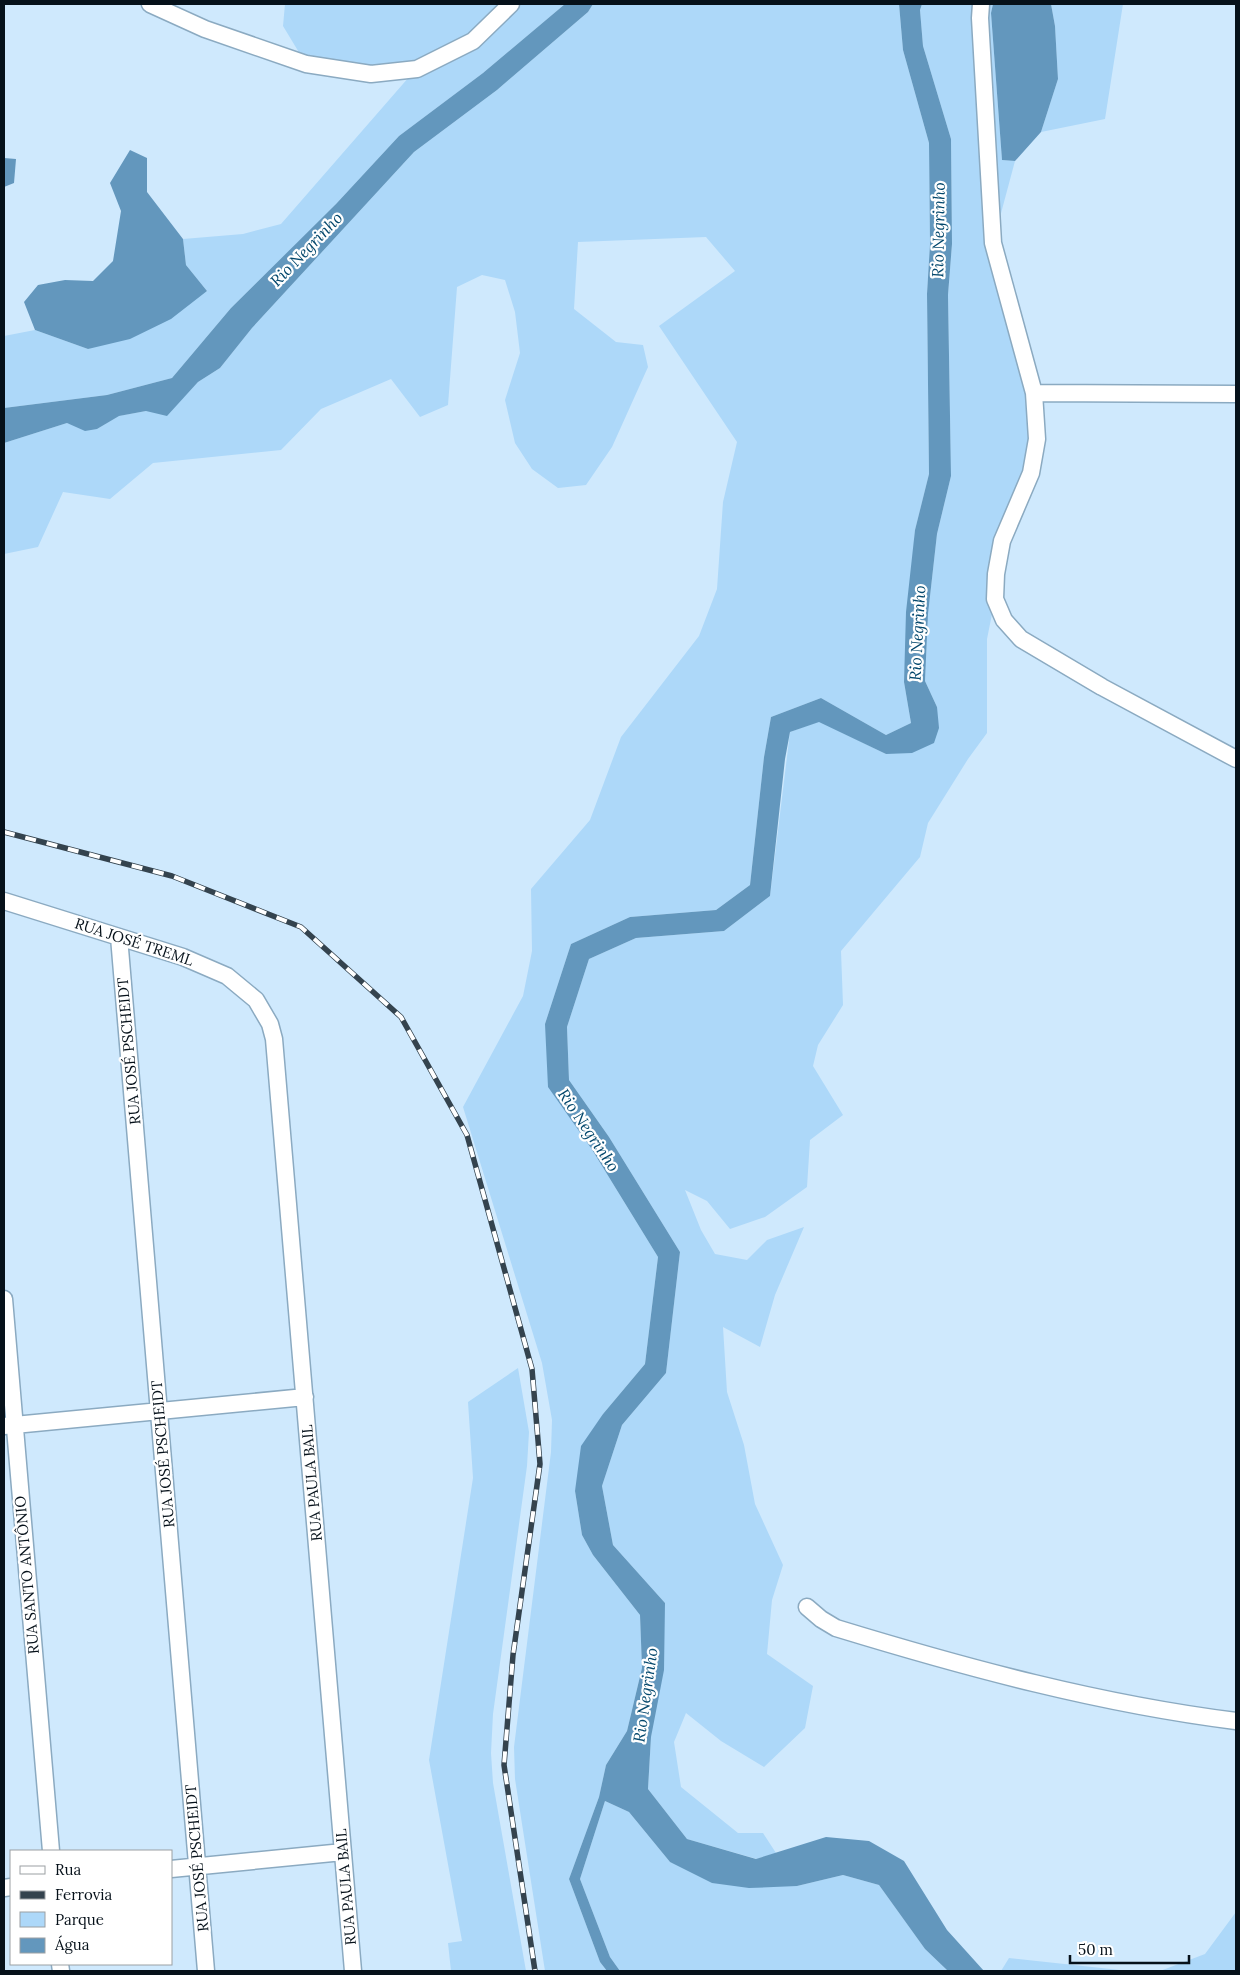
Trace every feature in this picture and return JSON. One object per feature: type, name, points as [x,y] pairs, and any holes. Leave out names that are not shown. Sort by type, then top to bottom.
[{"type":"street","points":[[150,4],[204,29],[306,64],[371,74],[417,69],[473,41],[511,4]]},
{"type":"street","points":[[981,4],[980,18],[993,243],[1034,393],[1037,439],[1031,473],[1002,541],[996,574],[995,599],[1004,620],[1021,639],[1102,687],[1236,759]]},
{"type":"street","points":[[1034,393],[1236,394]]},
{"type":"street","name":"RUA JOSÉ TREML","points":[[4,901],[183,958],[220,972],[242,985],[256,1000]]},
{"type":"street","name":"RUA JOSÉ PSCHEIDT","points":[[119,937],[206,1971]]},
{"type":"street","name":"RUA PAULA BAIL","points":[[256,1000],[264,1011],[274,1040],[353,1971]]},
{"type":"street","name":"RUA SANTO ANTÔNIO","points":[[4,1300],[9,1425],[50,1850]]},
{"type":"street","points":[[9,1425],[305,1397]]},
{"type":"street","points":[[807,1606],[821,1619],[836,1628],[946,1661],[1060,1691],[1236,1721]]},
{"type":"street","points":[[172,1869],[343,1852]]},
{"type":"green space","points":[[285,4],[565,4],[483,73],[399,136],[336,204],[231,308],[172,378],[107,395],[4,408],[4,336],[35,330],[88,349],[207,291],[186,265],[183,239],[243,234],[281,224],[416,69],[306,64],[283,26]]},
{"type":"green space","points":[[593,4],[899,4],[903,50],[929,143],[930,244],[927,294],[929,474],[915,530],[904,682],[911,723],[886,735],[821,698],[771,717],[764,757],[750,885],[716,910],[630,917],[571,944],[545,1024],[591,1148],[658,1257],[645,1364],[603,1414],[575,1491],[582,1535],[593,1555],[640,1615],[642,1668],[627,1731],[606,1765],[599,1797],[569,1879],[600,1962],[607,1971],[545,1971],[515,1779],[514,1747],[551,1452],[552,1420],[542,1363],[463,1107],[523,996],[532,951],[531,889],[590,820],[621,737],[699,636],[717,589],[723,502],[737,442],[659,326],[735,271],[706,237],[578,242],[574,309],[616,342],[643,345],[648,367],[612,447],[586,485],[558,488],[532,469],[515,443],[505,400],[520,353],[515,312],[505,280],[482,275],[457,287],[448,405],[420,417],[391,379],[321,409],[281,450],[153,463],[110,499],[63,492],[38,547],[4,554],[4,443],[67,423],[97,429],[118,416],[146,411],[184,397],[198,382],[220,368],[252,328],[414,152],[497,90],[588,12]]},
{"type":"green space","points":[[922,4],[993,4],[991,13],[1002,160],[1015,161],[993,243],[1037,439],[1002,541],[995,599],[987,639],[987,733],[968,759],[928,823],[920,857],[841,951],[843,1005],[818,1045],[813,1066],[843,1115],[810,1140],[807,1187],[765,1217],[730,1229],[707,1201],[685,1190],[701,1230],[715,1254],[747,1260],[767,1240],[804,1227],[775,1295],[760,1347],[723,1327],[727,1392],[744,1445],[755,1504],[783,1565],[772,1600],[767,1654],[813,1686],[805,1728],[764,1767],[721,1741],[686,1713],[674,1742],[681,1787],[738,1833],[763,1833],[776,1853],[757,1859],[687,1839],[648,1789],[651,1737],[665,1603],[613,1545],[602,1486],[622,1425],[666,1373],[680,1252],[609,1137],[569,1080],[567,1027],[589,959],[636,938],[724,931],[770,896],[790,732],[819,721],[886,754],[937,707],[925,681],[928,614],[937,534],[951,476],[948,295],[952,244],[951,139],[923,46],[920,10]]},
{"type":"green space","points":[[1051,4],[1123,4],[1105,119],[1041,132],[1058,79],[1055,26]]},
{"type":"green space","points":[[518,1368],[529,1432],[527,1466],[493,1714],[491,1753],[493,1783],[526,1971],[451,1971],[448,1943],[462,1941],[429,1760],[473,1478],[468,1402]]},
{"type":"green space","points":[[605,1801],[629,1812],[670,1862],[797,1886],[843,1875],[879,1885],[925,1949],[948,1971],[620,1971],[610,1957],[580,1879]]},
{"type":"green space","points":[[1236,1912],[1236,1971],[1160,1971],[1205,1954]]},
{"type":"green space","points":[[1009,1958],[1129,1971],[1001,1971]]},
{"type":"water","name":"Rio Negrinho","points":[[565,4],[593,4],[588,12],[497,90],[414,152],[252,328],[220,368],[198,382],[167,416],[146,411],[119,416],[97,429],[85,431],[67,423],[4,443],[4,408],[107,395],[172,378],[231,308],[336,204],[399,136],[483,73]]},
{"type":"water","name":"Rio Negrinho","points":[[899,4],[922,4],[920,10],[923,46],[951,139],[952,244],[948,295],[951,476],[937,534],[928,614],[925,681],[937,707],[939,728],[934,743],[912,753],[886,754],[819,722],[790,732],[785,759],[770,896],[724,931],[636,938],[589,959],[567,1027],[569,1080],[609,1137],[680,1252],[666,1373],[622,1425],[602,1486],[613,1545],[665,1603],[664,1670],[651,1737],[648,1789],[687,1839],[756,1859],[826,1837],[869,1841],[904,1861],[947,1930],[984,1971],[948,1971],[925,1949],[879,1885],[843,1875],[797,1886],[749,1888],[712,1883],[670,1862],[629,1812],[605,1801],[580,1879],[610,1957],[620,1971],[607,1971],[600,1962],[569,1879],[599,1797],[606,1765],[627,1731],[642,1668],[640,1615],[593,1555],[582,1535],[575,1491],[581,1446],[603,1414],[645,1364],[658,1257],[591,1148],[548,1087],[545,1024],[571,944],[630,917],[716,910],[750,885],[764,757],[771,717],[821,698],[886,735],[911,723],[904,682],[906,612],[915,530],[929,474],[927,294],[930,244],[929,143],[903,50]]},
{"type":"water","points":[[993,4],[1051,4],[1055,26],[1058,79],[1041,132],[1015,161],[1002,160],[991,13]]},
{"type":"water","points":[[130,150],[147,158],[147,192],[183,239],[186,265],[207,291],[171,319],[130,339],[88,349],[35,330],[24,302],[38,285],[65,280],[93,281],[113,261],[121,211],[110,183]]},
{"type":"water","points":[[4,158],[16,159],[14,183],[4,187]]},
{"type":"railway","points":[[4,832],[172,876],[301,927],[401,1017],[467,1135],[532,1369],[540,1464],[513,1655],[504,1765],[535,1971]]}]
